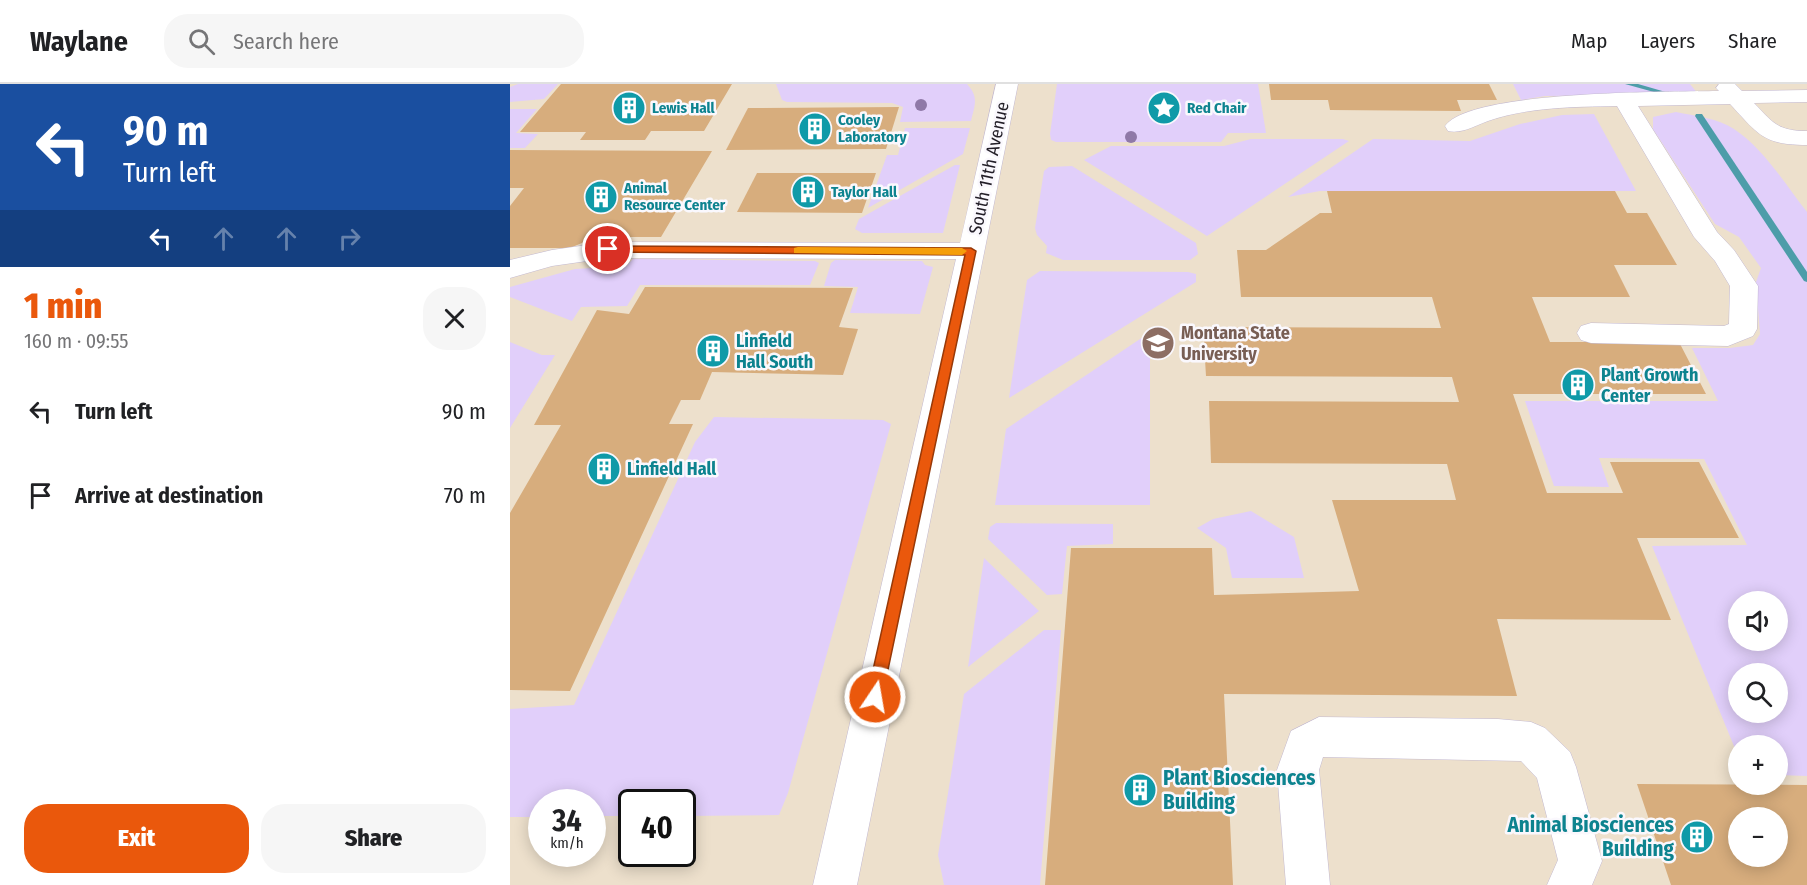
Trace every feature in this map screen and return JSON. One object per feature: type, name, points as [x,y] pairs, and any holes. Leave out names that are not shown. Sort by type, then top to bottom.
[{"type":"street","name":"South 11th Avenue","points":[[835,885],[1007,84]]},
{"type":"street","points":[[1729,90],[1768,131],[1785,138],[1807,138]]},
{"type":"street","points":[[1456,126],[1484,115],[1542,103],[1623,99],[1709,99],[1729,90],[1807,96]]},
{"type":"street","points":[[1591,333],[1728,336],[1743,329],[1744,286],[1725,256],[1707,237],[1623,99]]},
{"type":"street","points":[[510,269],[552,258],[608,249],[971,251]]},
{"type":"street","points":[[1308,885],[1298,770],[1305,745],[1319,737],[1498,739],[1531,742],[1555,768],[1580,861],[1569,885]]},
{"type":"shaded area","name":"Montana State University","points":[[510,84],[1807,84],[1807,885],[510,885]]},
{"type":"shaded area","points":[[518,84],[558,84],[544,99],[510,102],[510,87]]},
{"type":"shaded area","points":[[776,84],[967,84],[975,97],[975,106],[971,121],[900,122],[903,107],[892,103],[787,102],[782,100]]},
{"type":"shaded area","points":[[1057,84],[1258,84],[1266,133],[1228,133],[1221,142],[1056,142],[1051,140],[1050,134]]},
{"type":"shaded area","points":[[1513,84],[1690,84],[1698,94],[1545,96],[1521,100]]},
{"type":"shaded area","points":[[510,109],[537,109],[516,133],[538,134],[525,148],[510,148]]},
{"type":"shaded area","points":[[1676,112],[1727,125],[1755,146],[1807,212],[1807,776],[1788,775],[1788,735],[1729,735],[1652,546],[1747,545],[1704,459],[1599,458],[1609,487],[1554,486],[1525,401],[1718,401],[1692,348],[1730,348],[1753,345],[1760,334],[1756,282],[1761,268],[1739,237],[1715,224],[1653,129],[1653,117]]},
{"type":"shaded area","points":[[1594,114],[1636,191],[1320,191],[1288,197],[1373,139],[1470,141],[1520,124],[1562,115]]},
{"type":"shaded area","points":[[905,128],[970,128],[963,154],[868,208],[887,155],[898,155]]},
{"type":"shaded area","points":[[1251,139],[1343,139],[1349,141],[1207,236],[1084,160],[1111,146],[1224,146]]},
{"type":"shaded area","points":[[955,165],[960,165],[943,233],[862,233],[855,229],[859,219]]},
{"type":"shaded area","points":[[1072,166],[1196,243],[1198,254],[1190,260],[1063,260],[1046,253],[1047,246],[1037,235],[1035,228],[1044,171],[1049,167]]},
{"type":"shaded area","points":[[633,259],[815,261],[819,263],[810,285],[640,285],[627,306],[581,307],[572,321],[510,297],[510,287],[575,269],[626,266]]},
{"type":"shaded area","points":[[835,260],[922,261],[925,265],[933,267],[920,314],[850,313],[858,287],[824,286],[831,263]]},
{"type":"shaded area","points":[[1040,271],[1188,272],[1196,274],[1196,282],[1009,398],[1027,280]]},
{"type":"shaded area","points":[[1143,337],[1150,343],[1150,505],[995,505],[1006,429]]},
{"type":"shaded area","points":[[510,342],[542,355],[555,355],[510,428]]},
{"type":"shaded area","points":[[714,417],[883,420],[891,424],[788,793],[779,815],[696,816],[696,789],[618,789],[618,816],[606,816],[606,789],[528,789],[528,817],[510,817],[510,709],[574,705],[695,442]]},
{"type":"shaded area","points":[[1251,511],[1294,537],[1304,578],[1232,578],[1226,548],[1197,528],[1213,519]]},
{"type":"shaded area","points":[[996,523],[1113,524],[1113,544],[1067,546],[1062,594],[1047,595],[988,539],[990,527]]},
{"type":"shaded area","points":[[984,558],[1039,611],[968,667]]},
{"type":"shaded area","points":[[1044,630],[1061,630],[1040,885],[944,885],[938,855],[964,694]]},
{"type":"building","name":"Lewis Hall","points":[[561,84],[732,84],[704,131],[651,131],[645,140],[580,140],[586,132],[520,132]]},
{"type":"building","points":[[1269,84],[1489,84],[1497,100],[1457,100],[1461,111],[1330,110],[1328,100],[1271,100]]},
{"type":"building","name":"Cooley Laboratory","points":[[899,107],[886,149],[726,150],[748,108]]},
{"type":"building","name":"Animal Resource Center","points":[[510,150],[712,151],[661,237],[596,237],[570,248],[510,248],[510,206],[524,188],[510,188]]},
{"type":"building","name":"Taylor Hall","points":[[757,173],[876,173],[862,213],[737,212]]},
{"type":"building","points":[[1327,191],[1615,191],[1627,213],[1647,213],[1677,265],[1614,265],[1630,297],[1532,297],[1550,342],[1679,342],[1706,394],[1513,394],[1547,493],[1623,493],[1610,462],[1699,462],[1739,538],[1637,538],[1671,620],[1497,619],[1517,696],[1224,694],[1233,885],[1045,885],[1071,548],[1212,548],[1214,595],[1359,591],[1332,500],[1456,500],[1447,464],[1211,463],[1209,401],[1459,402],[1452,377],[1206,376],[1203,327],[1441,328],[1432,297],[1241,297],[1237,250],[1266,250],[1320,213],[1332,213]]},
{"type":"building","name":"Linfield Hall","points":[[645,287],[853,288],[839,327],[858,329],[843,375],[712,372],[700,400],[681,400],[669,424],[693,424],[570,691],[510,690],[510,513],[561,425],[534,425],[597,310],[629,314]]},
{"type":"building","name":"Animal Biosciences Building","points":[[1637,784],[1728,785],[1728,795],[1788,795],[1788,785],[1807,785],[1807,885],[1671,885]]},
{"type":"waterway","points":[[1629,84],[1672,95]]},
{"type":"waterway","points":[[1699,116],[1807,279]]},
{"type":"slow traffic","points":[[798,250],[962,251]]},
{"type":"place","name":"Lewis Hall","points":[[629,108]]},
{"type":"place","name":"Red Chair","points":[[1164,108]]},
{"type":"place","name":"Cooley Laboratory","points":[[815,129]]},
{"type":"place","name":"Taylor Hall","points":[[808,192]]},
{"type":"place","name":"Animal Resource Center","points":[[601,197]]},
{"type":"place","name":"Montana State University","points":[[1158,343]]},
{"type":"place","name":"Linfield Hall South","points":[[713,351]]},
{"type":"place","name":"Plant Growth Center","points":[[1578,385]]},
{"type":"place","name":"Linfield Hall","points":[[604,469]]},
{"type":"place","name":"Plant Biosciences Building","points":[[1140,790]]},
{"type":"place","name":"Animal Biosciences Building","points":[[1697,837]]},
{"type":"route","points":[[608,249],[971,251],[875,697]]}]
